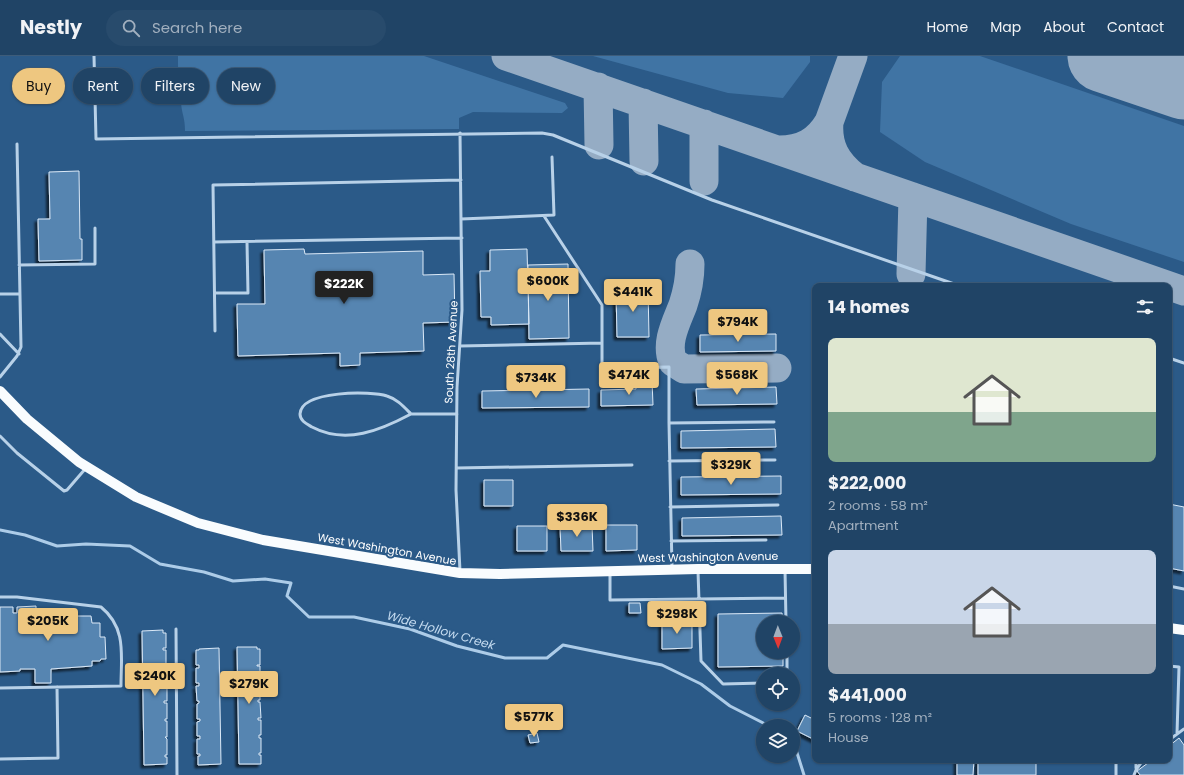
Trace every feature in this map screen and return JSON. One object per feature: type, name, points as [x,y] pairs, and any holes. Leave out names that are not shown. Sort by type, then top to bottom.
[{"type":"main road","name":"West Washington Avenue","points":[[0,391],[27,419],[87,467],[136,497],[198,523],[263,540],[460,573],[698,569],[812,569]]},
{"type":"main road","points":[[1172,628],[1184,630]]},
{"type":"lane","points":[[94,56],[96,139],[460,132],[530,132],[553,135],[712,200],[951,283]]},
{"type":"lane","name":"South 28th Avenue","points":[[460,132],[462,310],[456,468],[460,573]]},
{"type":"lane","points":[[0,377],[21,348],[17,144]]},
{"type":"lane","points":[[461,218],[554,215],[552,157]]},
{"type":"lane","points":[[215,332],[212,184],[461,180]]},
{"type":"lane","points":[[544,216],[602,305],[602,368],[669,367],[672,570]]},
{"type":"lane","points":[[19,265],[95,264],[95,228]]},
{"type":"lane","points":[[214,242],[462,238]]},
{"type":"lane","points":[[214,293],[248,293],[247,242]]},
{"type":"lane","points":[[0,294],[20,294]]},
{"type":"lane","points":[[0,334],[18,354]]},
{"type":"lane","points":[[460,346],[602,343]]},
{"type":"lane","points":[[1172,359],[1184,363]]},
{"type":"lane","points":[[411,414],[394,399],[373,394],[329,394],[318,397],[302,408],[300,414],[302,420],[319,430],[357,435],[385,428],[411,414],[457,414]]},
{"type":"lane","points":[[669,423],[774,422]]},
{"type":"lane","points":[[0,436],[17,453],[64,491],[67,490],[87,467]]},
{"type":"lane","points":[[670,461],[775,460]]},
{"type":"lane","points":[[456,468],[632,465]]},
{"type":"lane","points":[[670,506],[778,505]]},
{"type":"lane","points":[[671,541],[766,540]]},
{"type":"lane","points":[[784,568],[786,615]]},
{"type":"lane","points":[[698,569],[701,661],[723,684],[756,683]]},
{"type":"lane","points":[[610,571],[610,600],[785,598]]},
{"type":"lane","points":[[1172,587],[1184,589]]},
{"type":"lane","points":[[0,597],[17,597],[101,608],[110,615],[119,631],[121,686],[0,688]]},
{"type":"lane","points":[[176,629],[177,775]]},
{"type":"lane","points":[[1172,666],[1179,667],[1177,734]]},
{"type":"lane","points":[[0,759],[58,758],[57,687]]},
{"type":"lane","points":[[1172,738],[1184,729]]},
{"type":"lane","points":[[1116,763],[1116,775]]},
{"type":"lane","points":[[1136,763],[1136,770]]},
{"type":"lane","points":[[1134,775],[1141,763]]},
{"type":"shaded area","points":[[178,56],[424,56],[565,103],[568,108],[562,113],[473,112],[459,118],[459,129],[185,131],[185,122],[181,104],[209,104],[209,68],[178,68]]},
{"type":"shaded area","points":[[593,56],[810,56],[810,62],[783,98],[728,93]]},
{"type":"shaded area","points":[[900,56],[980,56],[1184,126],[1184,262],[1071,224],[925,162],[880,132],[882,82]]},
{"type":"building","points":[[79,171],[80,239],[82,239],[82,260],[39,261],[38,219],[50,219],[49,172]]},
{"type":"building","points":[[304,249],[305,254],[423,251],[423,275],[454,274],[455,322],[423,323],[424,351],[360,353],[360,365],[340,366],[340,353],[238,356],[237,304],[265,304],[264,250]]},
{"type":"building","points":[[527,249],[529,324],[491,325],[491,317],[481,317],[480,271],[490,271],[490,250]]},
{"type":"building","points":[[568,264],[569,338],[529,339],[528,265]]},
{"type":"building","points":[[648,288],[649,337],[617,337],[616,289]]},
{"type":"building","points":[[776,334],[776,351],[700,352],[700,335]]},
{"type":"building","points":[[636,380],[652,380],[653,405],[601,406],[601,390],[636,389]]},
{"type":"building","points":[[776,387],[777,404],[697,405],[696,389]]},
{"type":"building","points":[[589,389],[589,407],[482,408],[482,391]]},
{"type":"building","points":[[775,429],[776,447],[681,448],[681,431]]},
{"type":"building","points":[[781,476],[781,494],[681,495],[681,477]]},
{"type":"building","points":[[484,480],[513,480],[513,506],[484,506]]},
{"type":"building","points":[[1172,505],[1184,507],[1184,571],[1172,569]]},
{"type":"building","points":[[781,516],[782,535],[682,536],[682,518]]},
{"type":"building","points":[[592,525],[593,551],[561,551],[560,526]]},
{"type":"building","points":[[606,525],[637,525],[637,550],[606,551]]},
{"type":"building","points":[[517,526],[547,526],[547,551],[517,551]]},
{"type":"building","points":[[629,603],[640,603],[641,613],[629,613]]},
{"type":"building","points":[[36,606],[36,612],[56,612],[56,616],[91,616],[92,623],[100,623],[100,637],[105,637],[106,659],[92,661],[92,666],[51,669],[51,683],[35,683],[35,669],[20,669],[20,671],[0,672],[0,607],[13,607],[13,613],[17,613],[17,607]]},
{"type":"building","points":[[782,613],[782,615],[756,615],[756,659],[783,659],[783,666],[718,667],[718,614]]},
{"type":"building","points":[[667,621],[692,623],[692,648],[662,649],[662,624],[666,624]]},
{"type":"building","points":[[163,630],[163,633],[166,633],[166,648],[163,648],[163,650],[166,650],[166,666],[164,666],[166,667],[167,684],[164,684],[167,685],[167,701],[164,701],[164,703],[167,703],[167,719],[165,719],[165,721],[167,721],[167,737],[165,737],[167,739],[167,755],[165,755],[165,757],[167,757],[167,764],[144,765],[142,631]]},
{"type":"building","points":[[237,647],[257,647],[257,649],[260,649],[260,665],[257,666],[260,666],[260,683],[258,683],[260,684],[260,700],[258,700],[258,702],[260,702],[261,718],[258,718],[258,720],[261,720],[261,735],[259,735],[259,738],[261,738],[261,753],[259,753],[259,755],[261,755],[261,764],[239,764]]},
{"type":"building","points":[[219,648],[221,764],[198,765],[198,756],[200,756],[200,754],[197,754],[197,739],[200,739],[200,736],[197,736],[197,722],[200,721],[200,719],[197,719],[197,704],[199,701],[197,701],[196,686],[199,686],[199,683],[196,683],[196,668],[199,668],[199,665],[196,665],[196,650]]},
{"type":"building","points":[[805,715],[812,718],[812,738],[800,732],[800,725]]},
{"type":"building","points":[[537,733],[539,742],[530,743],[528,735]]},
{"type":"building","points":[[1179,738],[1184,745],[1184,775],[1140,775],[1137,771],[1148,763],[1172,763],[1172,744]]},
{"type":"building","points":[[957,763],[974,763],[973,775],[957,775]]},
{"type":"building","points":[[978,763],[1036,763],[1036,775],[978,775]]},
{"type":"waterway","name":"Wide Hollow Creek","points":[[0,530],[25,535],[57,546],[86,544],[130,546],[160,564],[204,572],[233,581],[265,579],[291,583],[287,596],[309,617],[354,617],[410,629],[457,646],[505,658],[547,658],[563,645],[662,665],[701,684],[730,706],[756,719]]},
{"type":"waterway","name":"Wide Hollow Creek","points":[[800,762],[804,775]]},
{"type":"taxiway","points":[[506,56],[1161,283]]},
{"type":"taxiway","points":[[829,122],[853,56]]},
{"type":"taxiway","points":[[598,87],[599,145]]},
{"type":"taxiway","points":[[643,103],[644,161]]},
{"type":"taxiway","points":[[779,150],[787,150],[808,144],[819,135],[829,122],[831,146],[834,153],[848,171],[855,177]]},
{"type":"taxiway","points":[[704,124],[704,181]]},
{"type":"taxiway","points":[[911,274],[913,197]]},
{"type":"taxiway","points":[[690,264],[686,295],[672,333],[670,348],[673,362],[684,369],[777,368]]},
{"type":"taxiway","points":[[1172,287],[1184,291]]},
{"type":"runway","points":[[1104,56],[1184,83]]}]
